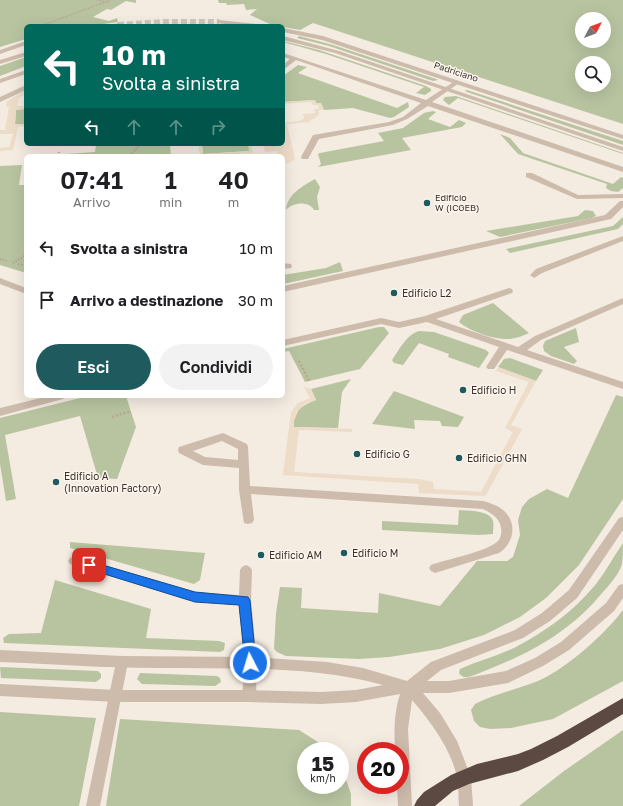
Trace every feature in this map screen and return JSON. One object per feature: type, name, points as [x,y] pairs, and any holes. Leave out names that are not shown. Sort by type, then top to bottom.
[{"type":"highway","points":[[423,806],[443,788],[464,777],[495,767],[524,761],[562,742],[623,705]]},
{"type":"street","points":[[219,22],[238,24]]},
{"type":"street","name":"Padriciano","points":[[285,30],[323,38],[623,137]]},
{"type":"street","points":[[285,39],[337,52],[623,149]]},
{"type":"street","points":[[0,52],[24,44]]},
{"type":"street","points":[[0,62],[24,55]]},
{"type":"street","points":[[285,56],[623,170]]},
{"type":"street","points":[[285,66],[295,58]]},
{"type":"street","points":[[0,81],[24,73]]},
{"type":"street","points":[[305,157],[316,137],[391,124],[404,118],[456,82]]},
{"type":"street","points":[[0,100],[24,88]]},
{"type":"street","points":[[530,175],[578,197],[623,196]]},
{"type":"street","points":[[285,289],[608,218],[623,203]]},
{"type":"street","points":[[534,275],[539,271],[623,238]]},
{"type":"street","points":[[0,281],[24,290]]},
{"type":"street","points":[[285,343],[381,321],[400,325],[427,318],[509,291]]},
{"type":"street","points":[[519,351],[538,338],[623,301]]},
{"type":"street","points":[[427,318],[504,346],[623,386]]},
{"type":"street","points":[[491,366],[504,346]]},
{"type":"street","points":[[0,412],[55,398]]},
{"type":"street","points":[[244,464],[203,461],[183,450],[223,437],[243,446],[244,464],[244,490],[248,520]]},
{"type":"street","points":[[244,490],[483,505],[496,510],[505,519],[507,529],[506,538],[500,546],[491,551],[434,568]]},
{"type":"street","points":[[405,806],[401,729],[403,707],[409,687],[436,666],[519,634],[546,616],[573,594],[623,521]]},
{"type":"street","points":[[74,561],[195,597],[245,600]]},
{"type":"street","points":[[246,570],[245,600],[250,663],[250,696]]},
{"type":"street","points":[[0,690],[116,696],[250,696],[321,698],[356,696],[409,687],[449,686],[483,682],[508,677],[539,662],[565,646],[610,607],[623,589]]},
{"type":"street","points":[[0,656],[122,662],[250,663],[327,668],[363,674],[409,687],[435,717],[452,746],[464,777],[466,806]]},
{"type":"street","points":[[93,806],[122,662]]},
{"type":"path","points":[[97,0],[106,2]]},
{"type":"path","points":[[46,24],[112,0]]},
{"type":"path","points":[[132,154],[138,146]]},
{"type":"path","points":[[14,263],[24,256]]},
{"type":"path","points":[[295,354],[309,382]]},
{"type":"path","points":[[112,417],[131,411]]},
{"type":"green space","points":[[0,0],[136,0],[136,3],[126,1],[111,10],[107,9],[93,17],[109,21],[117,18],[118,22],[104,24],[24,24],[24,40],[0,47]]},
{"type":"green space","points":[[218,0],[623,0],[623,124],[313,23],[300,30],[285,27],[285,24],[270,24],[250,15],[257,9],[246,10],[244,4],[227,5],[226,3],[219,3]]},
{"type":"green space","points":[[299,36],[333,45],[438,80],[433,81],[329,46],[297,38]]},
{"type":"green space","points":[[285,42],[319,50],[426,86],[431,89],[431,91],[425,95],[416,93],[424,87]]},
{"type":"green space","points":[[24,58],[24,67],[0,76],[0,66]]},
{"type":"green space","points":[[298,65],[307,67],[298,73],[397,108],[408,102],[409,107],[390,118],[353,108],[324,110],[321,103],[316,103],[315,100],[285,102],[285,75]]},
{"type":"green space","points":[[467,90],[623,141],[623,145],[465,91]]},
{"type":"green space","points":[[456,96],[623,154],[458,98],[449,105],[443,100],[445,97]]},
{"type":"green space","points":[[24,109],[24,124],[15,125],[16,110]]},
{"type":"green space","points":[[433,111],[436,112],[428,119],[450,127],[459,120],[466,123],[462,127],[402,138],[411,150],[318,167],[321,164],[318,154],[320,153],[384,141],[378,133],[403,128],[424,113]]},
{"type":"green space","points":[[500,134],[510,138],[523,153],[613,184],[621,177],[623,178],[623,188],[618,192],[611,191],[606,188],[607,184],[518,154]]},
{"type":"green space","points":[[96,146],[170,146],[171,154],[66,154],[95,152]]},
{"type":"green space","points":[[202,146],[249,146],[250,151],[203,154]]},
{"type":"green space","points":[[22,165],[19,185],[24,185],[24,272],[0,265],[0,166]]},
{"type":"green space","points":[[315,179],[320,187],[317,197],[319,210],[314,210],[312,207],[305,204],[297,204],[286,210],[289,199],[292,195]]},
{"type":"green space","points":[[585,210],[593,211],[596,216],[500,237],[486,231],[578,216]]},
{"type":"green space","points":[[623,217],[623,224],[618,229],[510,253],[506,249],[613,226]]},
{"type":"green space","points":[[340,262],[343,271],[285,284],[285,275],[326,268]]},
{"type":"green space","points":[[493,303],[529,333],[513,339],[490,337],[476,332],[459,322],[463,315]]},
{"type":"green space","points":[[379,327],[384,327],[389,333],[360,369],[305,382],[289,351],[285,352],[285,349]]},
{"type":"green space","points":[[576,328],[579,342],[564,347],[577,361],[574,364],[551,356],[544,351],[543,346],[545,341]]},
{"type":"green space","points":[[419,331],[434,332],[486,350],[489,353],[479,368],[448,357],[449,354],[419,343],[403,365],[394,363],[392,360],[404,343],[411,335]]},
{"type":"green space","points":[[510,358],[543,370],[536,381],[498,367],[504,359]]},
{"type":"green space","points":[[351,379],[342,392],[338,428],[294,427],[295,417],[299,409],[316,400],[311,389]]},
{"type":"green space","points":[[394,391],[464,417],[458,427],[442,426],[440,421],[414,420],[415,429],[372,424]]},
{"type":"green space","points":[[616,395],[623,397],[623,499],[579,565],[546,598],[520,617],[484,635],[440,649],[389,657],[359,659],[286,656],[274,649],[276,613],[280,587],[302,588],[301,608],[378,613],[379,593],[440,606],[477,561],[507,561],[513,557],[520,535],[518,520],[522,507],[529,499],[547,489],[568,498]]},
{"type":"green space","points":[[80,398],[127,398],[136,427],[117,479],[98,478],[80,416],[5,435],[16,499],[6,501],[0,464],[0,418]]},
{"type":"green space","points":[[459,510],[483,513],[491,517],[493,521],[493,534],[478,535],[382,530],[382,521],[458,525]]},
{"type":"green space","points":[[70,542],[205,553],[200,580],[194,584],[70,548]]},
{"type":"green space","points":[[623,543],[622,564],[617,575],[589,608],[574,621],[542,644],[507,662],[469,677],[464,677],[459,673],[460,669],[514,648],[548,628],[569,612],[596,584]]},
{"type":"green space","points":[[55,580],[151,609],[146,638],[219,641],[225,643],[224,650],[220,652],[4,643],[3,638],[9,634],[41,633]]},
{"type":"green space","points":[[623,610],[623,681],[553,719],[511,728],[490,729],[480,727],[474,721],[471,710],[475,704],[490,697],[538,681],[561,668],[596,640]]},
{"type":"green space","points":[[0,667],[98,671],[101,674],[101,678],[96,682],[1,678]]},
{"type":"green space","points":[[140,673],[217,676],[220,678],[221,682],[215,686],[142,684],[137,679]]},
{"type":"green space","points":[[0,712],[96,718],[79,806],[0,806]]},
{"type":"green space","points":[[120,719],[299,730],[318,742],[297,742],[297,794],[349,794],[349,788],[351,794],[351,806],[106,806]]},
{"type":"green space","points":[[623,730],[623,806],[519,806],[564,771]]},
{"type":"shaded area","points":[[24,91],[24,95],[19,98],[17,106],[24,106],[24,109],[16,110],[15,124],[24,124],[24,126],[18,127],[13,150],[0,151],[0,148],[9,147],[13,134],[0,134],[0,130],[5,130],[9,107],[6,107],[7,101]]},
{"type":"shaded area","points":[[315,100],[316,103],[321,103],[324,110],[319,110],[319,115],[308,122],[287,124],[295,159],[285,164],[285,154],[278,154],[277,151],[265,152],[264,146],[285,146],[285,123],[300,121],[304,119],[303,114],[315,113],[314,109],[319,109],[318,105],[313,105],[311,102],[285,104],[285,102]]},
{"type":"shaded area","points":[[198,146],[202,146],[203,154],[200,154]]},
{"type":"shaded area","points":[[248,146],[251,146],[253,153],[203,154],[249,151]]},
{"type":"shaded area","points":[[498,367],[536,381],[511,425],[522,429],[486,495],[419,493],[418,484],[283,475],[291,412],[298,403],[310,398],[304,387],[311,389],[316,400],[306,403],[299,409],[294,421],[294,427],[352,429],[352,432],[299,430],[294,472],[418,479],[433,482],[434,489],[481,492],[513,432],[505,428],[529,382],[496,371]]},
{"type":"tunnel","points":[[133,24],[164,22],[219,22]]},
{"type":"place","name":"Edificio W (ICGEB)","points":[[427,203]]},
{"type":"place","name":"Edificio L2","points":[[394,293]]},
{"type":"place","name":"Edificio H","points":[[463,390]]},
{"type":"place","name":"Edificio G","points":[[357,454]]},
{"type":"place","name":"Edificio GHN","points":[[459,458]]},
{"type":"place","name":"Edificio A (Innovation Factory)","points":[[56,482]]},
{"type":"place","name":"Edificio M","points":[[344,553]]},
{"type":"place","name":"Edificio AM","points":[[261,555]]},
{"type":"route","points":[[89,565],[195,597],[245,600],[250,663]]}]
